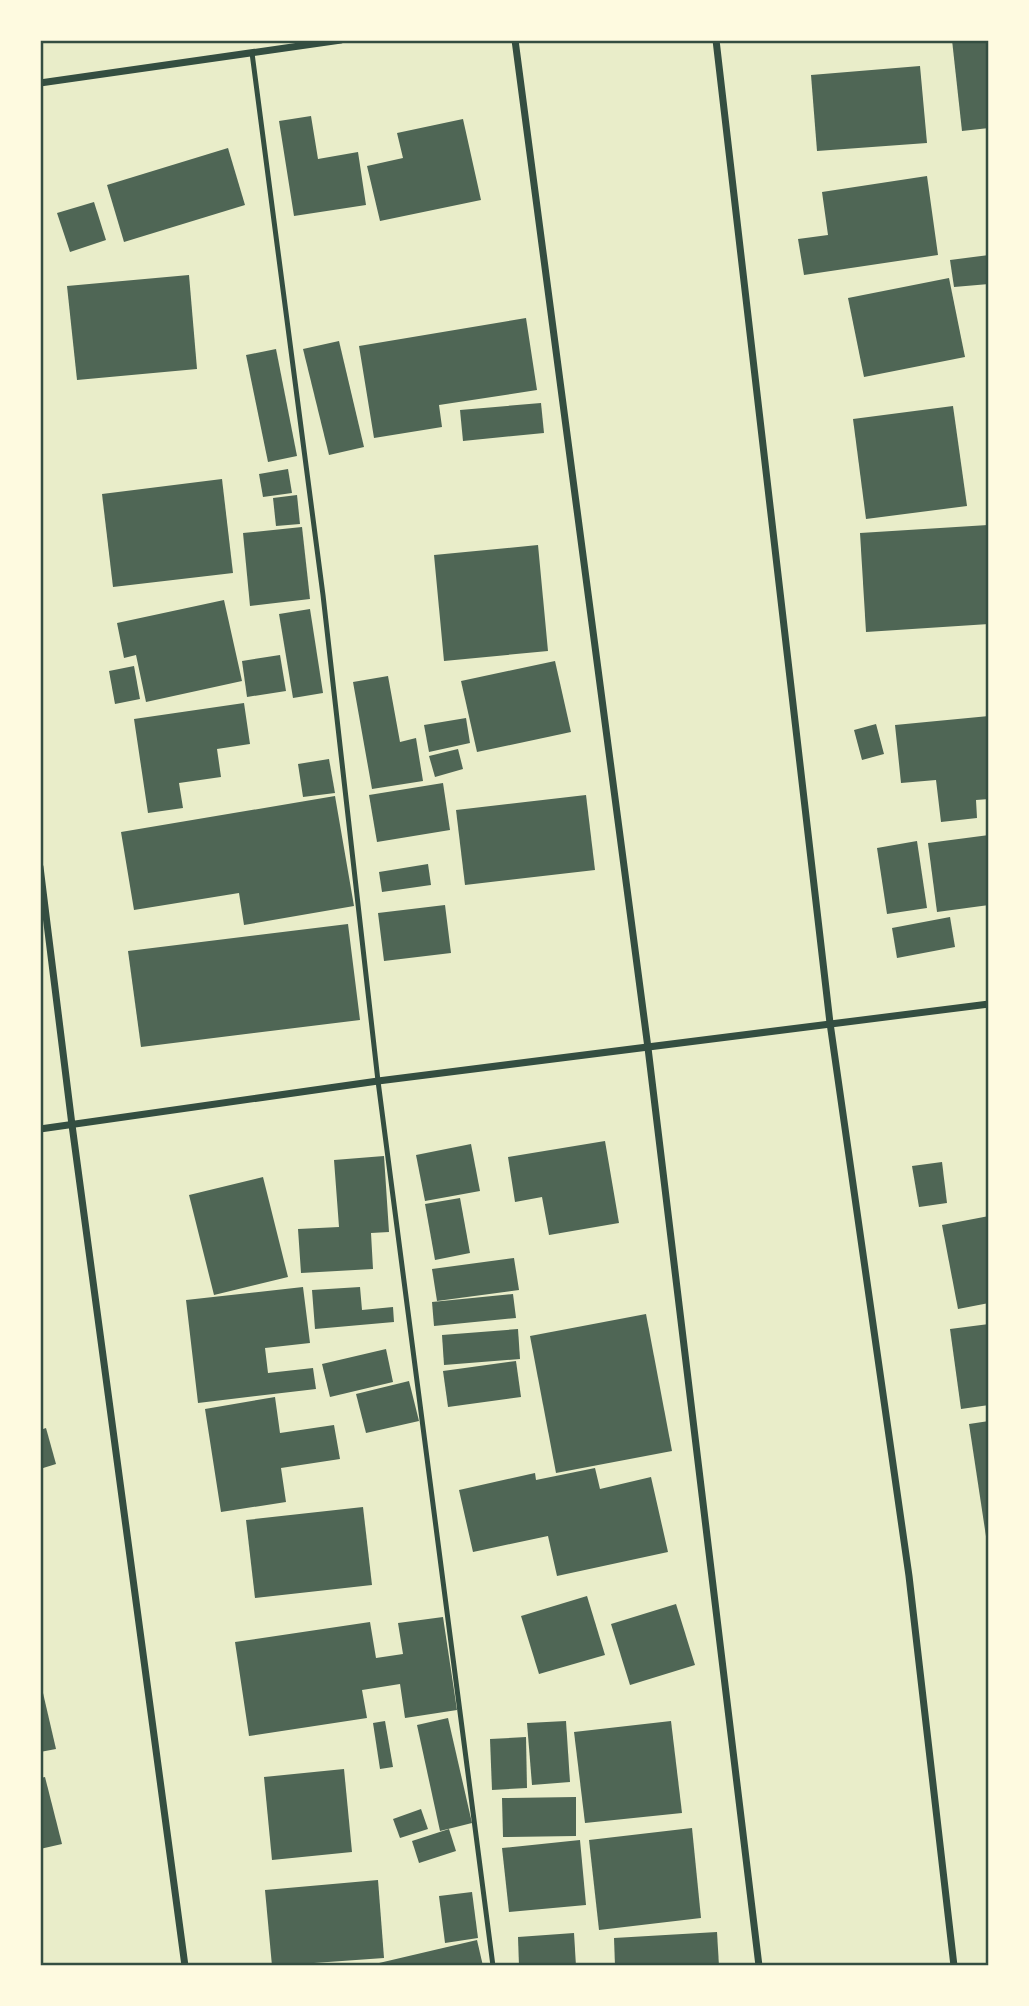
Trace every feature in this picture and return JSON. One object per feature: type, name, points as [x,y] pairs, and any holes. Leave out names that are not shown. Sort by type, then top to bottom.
[{"type":"street","points":[[40,83],[341,40]]},
{"type":"street","points":[[515,40],[648,1048],[759,1966]]},
{"type":"street","points":[[716,40],[830,1023],[909,1576],[954,1966]]},
{"type":"street","points":[[40,867],[185,1966]]},
{"type":"street","points":[[40,1129],[378,1081],[989,1004]]},
{"type":"lane","points":[[252,53],[323,595],[378,1081],[493,1966]]},
{"type":"building","points":[[952,40],[989,40],[989,128],[962,131]]},
{"type":"building","points":[[920,66],[927,143],[817,151],[811,75]]},
{"type":"building","points":[[311,116],[318,159],[358,152],[366,205],[294,216],[279,121]]},
{"type":"building","points":[[463,119],[481,200],[380,221],[367,166],[403,158],[397,133]]},
{"type":"building","points":[[228,148],[245,205],[124,242],[107,185]]},
{"type":"building","points":[[927,176],[938,255],[804,275],[798,239],[828,235],[822,192]]},
{"type":"building","points":[[94,202],[106,240],[70,252],[57,213]]},
{"type":"building","points":[[989,255],[989,284],[954,287],[950,260]]},
{"type":"building","points":[[189,275],[197,369],[77,380],[67,286]]},
{"type":"building","points":[[949,278],[965,357],[864,377],[848,298]]},
{"type":"building","points":[[526,318],[537,390],[439,405],[442,427],[374,438],[359,346]]},
{"type":"building","points":[[339,341],[364,447],[329,455],[303,349]]},
{"type":"building","points":[[276,349],[297,456],[268,462],[246,355]]},
{"type":"building","points":[[541,403],[544,433],[463,441],[460,410]]},
{"type":"building","points":[[953,406],[967,506],[866,519],[853,419]]},
{"type":"building","points":[[288,469],[292,493],[263,497],[259,474]]},
{"type":"building","points":[[222,479],[233,573],[113,587],[102,494]]},
{"type":"building","points":[[297,495],[300,524],[276,526],[273,498]]},
{"type":"building","points":[[988,525],[989,624],[866,632],[860,533]]},
{"type":"building","points":[[302,527],[310,599],[250,606],[243,533]]},
{"type":"building","points":[[538,545],[548,651],[444,661],[434,555]]},
{"type":"building","points":[[224,600],[242,681],[146,702],[136,655],[124,658],[117,623]]},
{"type":"building","points":[[310,609],[323,693],[293,698],[279,614]]},
{"type":"building","points":[[280,655],[286,691],[247,697],[242,661]]},
{"type":"building","points":[[555,661],[571,732],[477,752],[461,681]]},
{"type":"building","points":[[134,666],[140,699],[115,704],[109,671]]},
{"type":"building","points":[[388,676],[400,742],[416,738],[423,781],[372,789],[353,682]]},
{"type":"building","points":[[244,703],[250,744],[217,749],[221,777],[179,783],[183,808],[148,813],[134,719]]},
{"type":"building","points":[[989,716],[989,799],[976,800],[977,818],[941,822],[936,780],[901,783],[895,725]]},
{"type":"building","points":[[466,718],[470,743],[429,752],[424,725]]},
{"type":"building","points":[[876,724],[884,754],[862,760],[854,730]]},
{"type":"building","points":[[458,749],[463,769],[435,777],[429,756]]},
{"type":"building","points":[[329,759],[335,793],[303,797],[298,764]]},
{"type":"building","points":[[443,783],[450,830],[377,842],[369,795]]},
{"type":"building","points":[[586,795],[595,870],[465,885],[456,810]]},
{"type":"building","points":[[335,796],[354,906],[244,925],[239,893],[134,910],[121,832]]},
{"type":"building","points":[[989,835],[989,905],[937,912],[928,843]]},
{"type":"building","points":[[917,841],[927,908],[887,914],[877,848]]},
{"type":"building","points":[[428,864],[431,885],[382,892],[379,872]]},
{"type":"building","points":[[445,905],[451,953],[384,961],[378,913]]},
{"type":"building","points":[[950,917],[955,947],[897,958],[892,928]]},
{"type":"building","points":[[348,924],[360,1020],[141,1047],[128,951]]},
{"type":"building","points":[[605,1141],[619,1223],[549,1235],[542,1197],[515,1202],[508,1157]]},
{"type":"building","points":[[471,1144],[480,1191],[425,1201],[416,1155]]},
{"type":"building","points":[[384,1156],[389,1232],[371,1233],[373,1269],[301,1273],[298,1229],[339,1227],[334,1160]]},
{"type":"building","points":[[942,1162],[947,1203],[919,1207],[912,1166]]},
{"type":"building","points":[[263,1177],[288,1277],[214,1295],[189,1195]]},
{"type":"building","points":[[460,1198],[470,1253],[435,1260],[425,1204]]},
{"type":"building","points":[[989,1216],[989,1303],[958,1309],[942,1225]]},
{"type":"building","points":[[514,1258],[519,1290],[437,1301],[432,1269]]},
{"type":"building","points":[[303,1287],[310,1343],[265,1348],[268,1373],[313,1368],[316,1389],[198,1403],[186,1300]]},
{"type":"building","points":[[360,1287],[362,1310],[393,1307],[394,1322],[315,1329],[312,1290]]},
{"type":"building","points":[[513,1294],[516,1318],[434,1326],[432,1302]]},
{"type":"building","points":[[646,1314],[672,1451],[556,1473],[530,1336]]},
{"type":"building","points":[[989,1324],[989,1405],[961,1409],[950,1329]]},
{"type":"building","points":[[518,1329],[520,1359],[444,1365],[442,1335]]},
{"type":"building","points":[[386,1349],[393,1382],[330,1397],[322,1364]]},
{"type":"building","points":[[516,1361],[521,1397],[448,1407],[443,1371]]},
{"type":"building","points":[[409,1381],[419,1421],[366,1433],[356,1394]]},
{"type":"building","points":[[275,1397],[280,1433],[334,1425],[340,1459],[281,1468],[286,1502],[221,1512],[205,1409]]},
{"type":"building","points":[[989,1421],[989,1543],[987,1543],[969,1424]]},
{"type":"building","points":[[46,1428],[56,1464],[40,1469],[40,1430]]},
{"type":"building","points":[[595,1468],[600,1489],[651,1477],[668,1552],[557,1576],[548,1536],[473,1552],[459,1490],[535,1473],[536,1480]]},
{"type":"building","points":[[363,1507],[372,1585],[255,1598],[246,1520]]},
{"type":"building","points":[[587,1596],[605,1655],[539,1674],[521,1616]]},
{"type":"building","points":[[676,1604],[695,1665],[630,1685],[611,1624]]},
{"type":"building","points":[[443,1617],[457,1710],[405,1718],[400,1684],[362,1690],[367,1718],[249,1736],[235,1642],[370,1622],[376,1658],[403,1654],[398,1623]]},
{"type":"building","points":[[40,1680],[56,1749],[40,1752]]},
{"type":"building","points":[[448,1718],[472,1823],[440,1831],[417,1725]]},
{"type":"building","points":[[385,1721],[393,1767],[380,1769],[373,1723]]},
{"type":"building","points":[[566,1721],[570,1782],[532,1785],[527,1723]]},
{"type":"building","points":[[671,1721],[682,1813],[585,1823],[574,1732]]},
{"type":"building","points":[[526,1737],[527,1788],[492,1790],[490,1739]]},
{"type":"building","points":[[344,1769],[352,1852],[272,1860],[264,1777]]},
{"type":"building","points":[[45,1777],[62,1844],[40,1849],[40,1778]]},
{"type":"building","points":[[576,1797],[576,1836],[503,1837],[502,1798]]},
{"type":"building","points":[[421,1809],[428,1829],[400,1838],[393,1819]]},
{"type":"building","points":[[692,1828],[701,1918],[599,1930],[589,1840]]},
{"type":"building","points":[[449,1829],[456,1851],[419,1863],[412,1841]]},
{"type":"building","points":[[580,1840],[586,1905],[509,1912],[502,1848]]},
{"type":"building","points":[[378,1880],[384,1958],[272,1966],[265,1890]]},
{"type":"building","points":[[472,1892],[478,1938],[445,1943],[439,1896]]},
{"type":"building","points":[[717,1932],[719,1966],[615,1966],[614,1938]]},
{"type":"building","points":[[574,1933],[576,1966],[519,1966],[518,1937]]},
{"type":"building","points":[[477,1940],[483,1966],[380,1966],[379,1963]]}]
